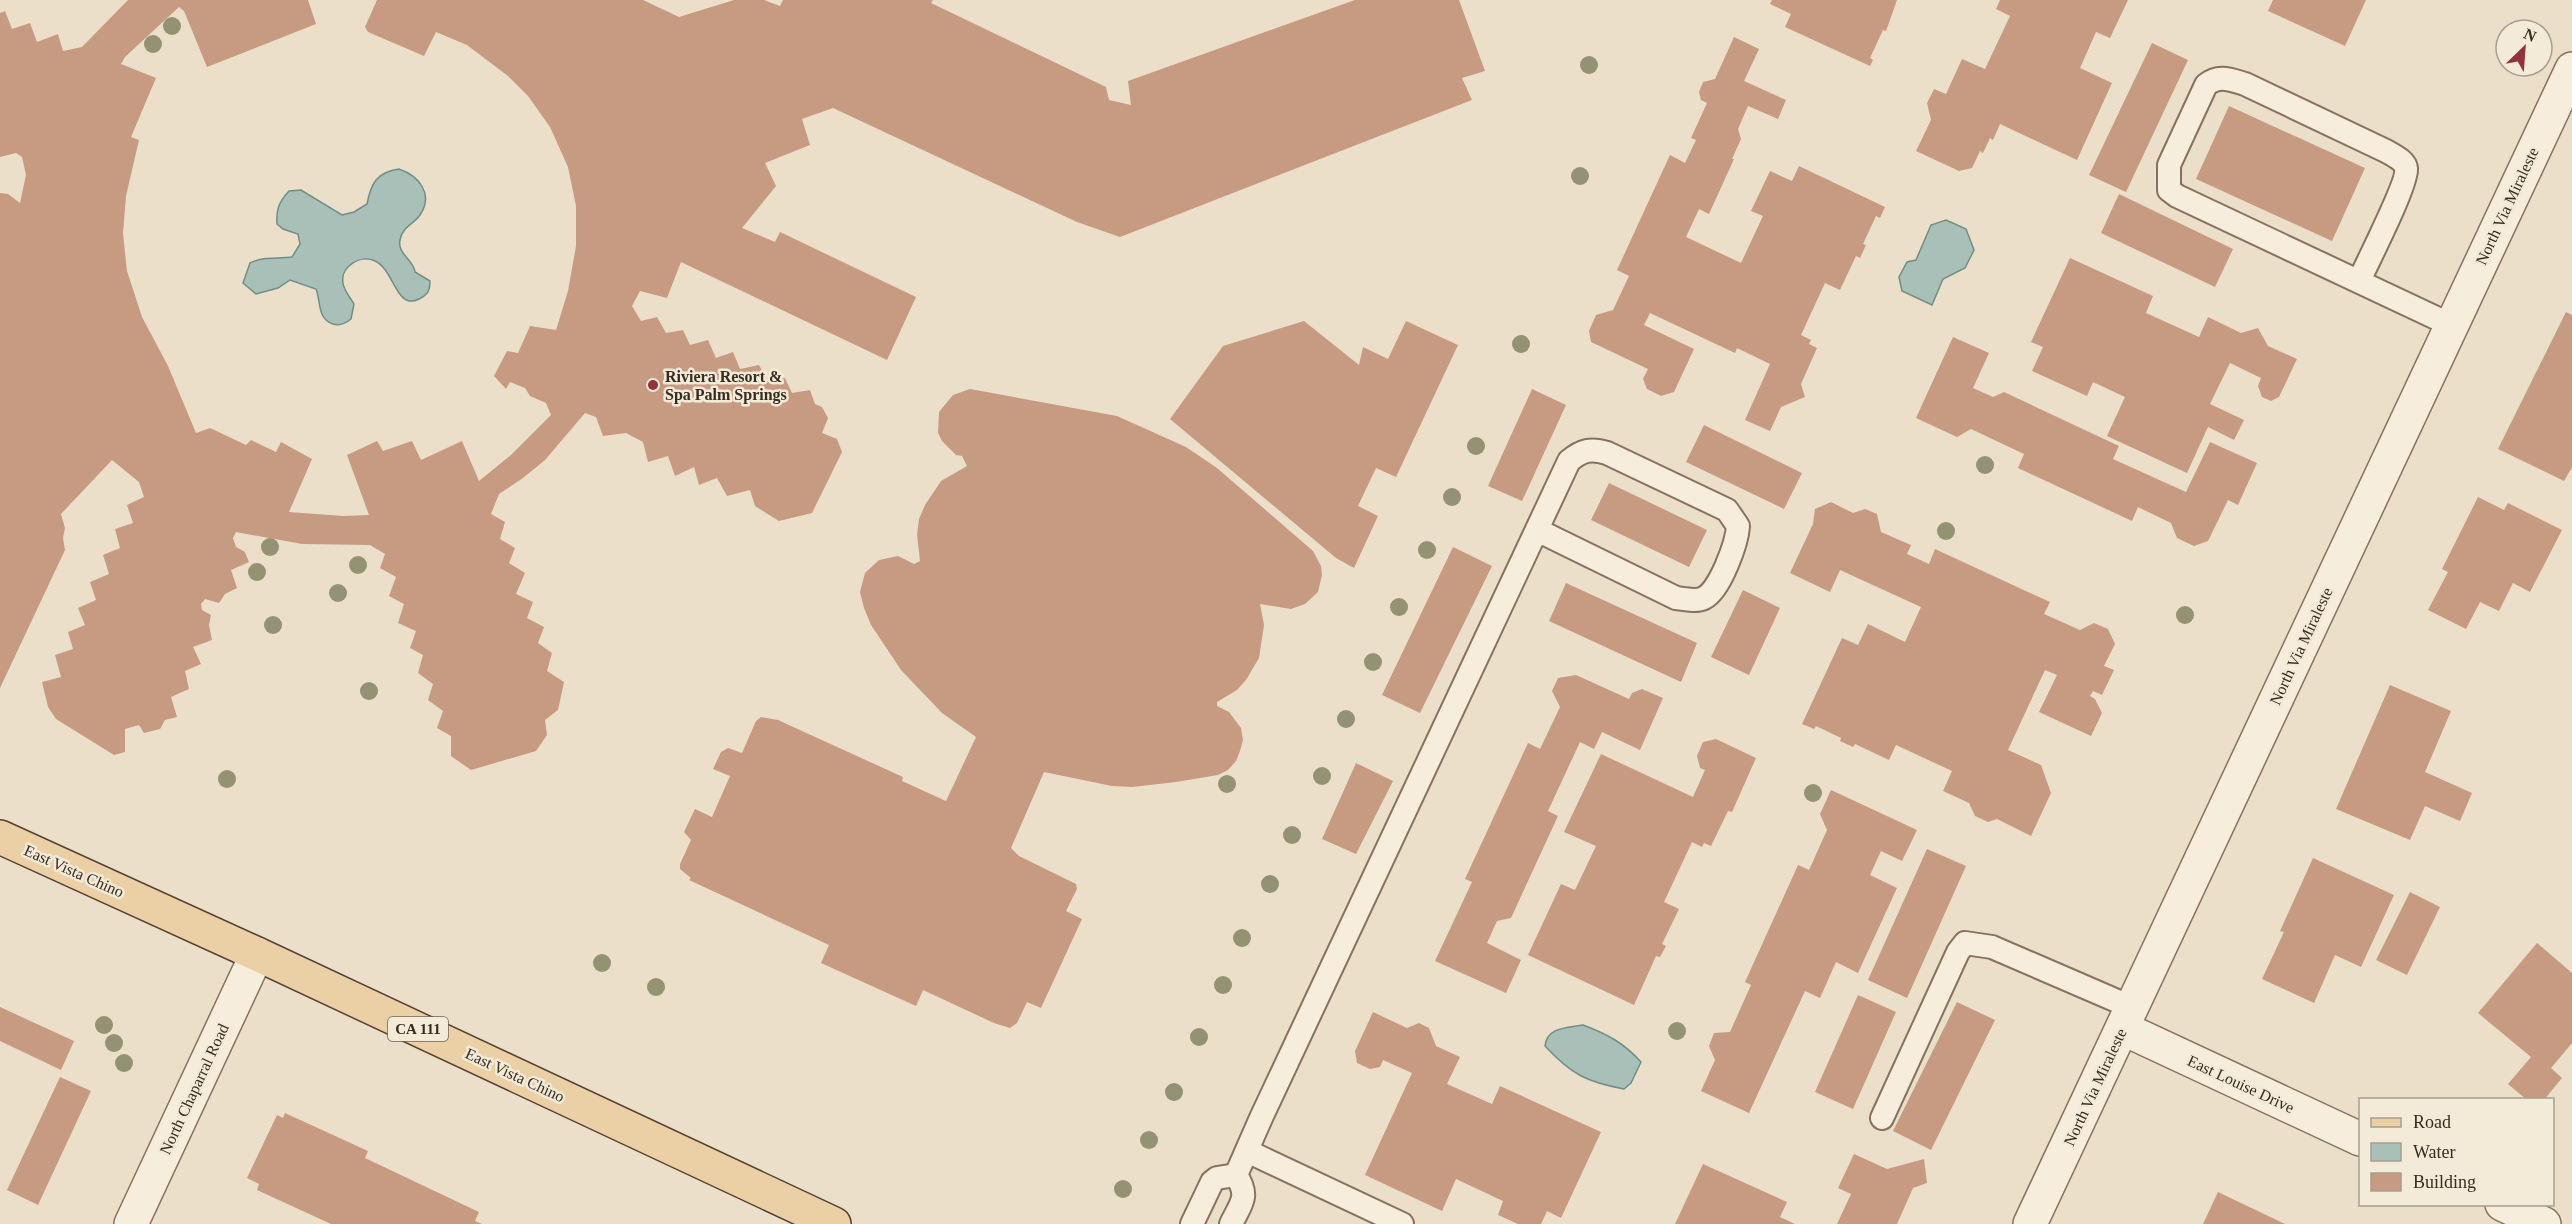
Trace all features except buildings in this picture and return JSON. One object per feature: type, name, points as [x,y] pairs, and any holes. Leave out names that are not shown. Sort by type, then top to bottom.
[{"type":"main road","name":"East Vista Chino","points":[[0,837],[257,954],[834,1224]]},
{"type":"street","name":"North Via Miraleste","points":[[2030,1224],[2572,69]]},
{"type":"street","name":"North Chaparral Road","points":[[131,1224],[257,954]]},
{"type":"street","name":"East Louise Drive","points":[[2127,1018],[2359,1138]]},
{"type":"street","points":[[2506,1206],[2544,1224]]},
{"type":"lane","points":[[2359,281],[2402,187],[2407,170],[2404,164],[2386,151],[2245,84],[2227,78],[2210,81],[2206,85],[2169,165],[2169,190],[2359,281],[2451,325]]},
{"type":"lane","points":[[1236,1175],[1569,461],[1579,453],[1594,449],[1727,510],[1738,526],[1737,538],[1717,586],[1704,598],[1690,600],[1676,598],[1537,530]]},
{"type":"lane","points":[[1882,1118],[1958,952],[1965,943],[1992,947],[2127,1018]]},
{"type":"lane","points":[[1247,1151],[1402,1224]]},
{"type":"lane","points":[[1192,1224],[1212,1182],[1217,1178],[1236,1175]]},
{"type":"lane","points":[[1231,1224],[1244,1198],[1244,1187],[1236,1175]]},
{"type":"water","points":[[399,169],[413,176],[425,193],[424,207],[418,218],[403,232],[400,245],[415,272],[430,281],[429,290],[425,296],[411,301],[405,299],[381,265],[369,259],[357,261],[348,267],[343,277],[345,289],[354,304],[351,319],[338,325],[324,318],[316,289],[290,280],[278,288],[256,294],[243,283],[250,263],[265,259],[292,257],[300,244],[298,234],[283,229],[277,224],[279,206],[289,191],[301,190],[342,215],[354,212],[367,204],[376,180],[385,173]]},
{"type":"water","points":[[1946,220],[1966,229],[1974,250],[1965,268],[1943,279],[1932,305],[1902,291],[1899,277],[1907,262],[1916,260],[1931,225]]},
{"type":"water","points":[[1583,1025],[1615,1040],[1641,1062],[1631,1083],[1624,1089],[1581,1076],[1572,1071],[1545,1046],[1554,1032]]},
{"type":"place","name":"Riviera Resort & Spa Palm Springs","points":[[653,385]]}]
